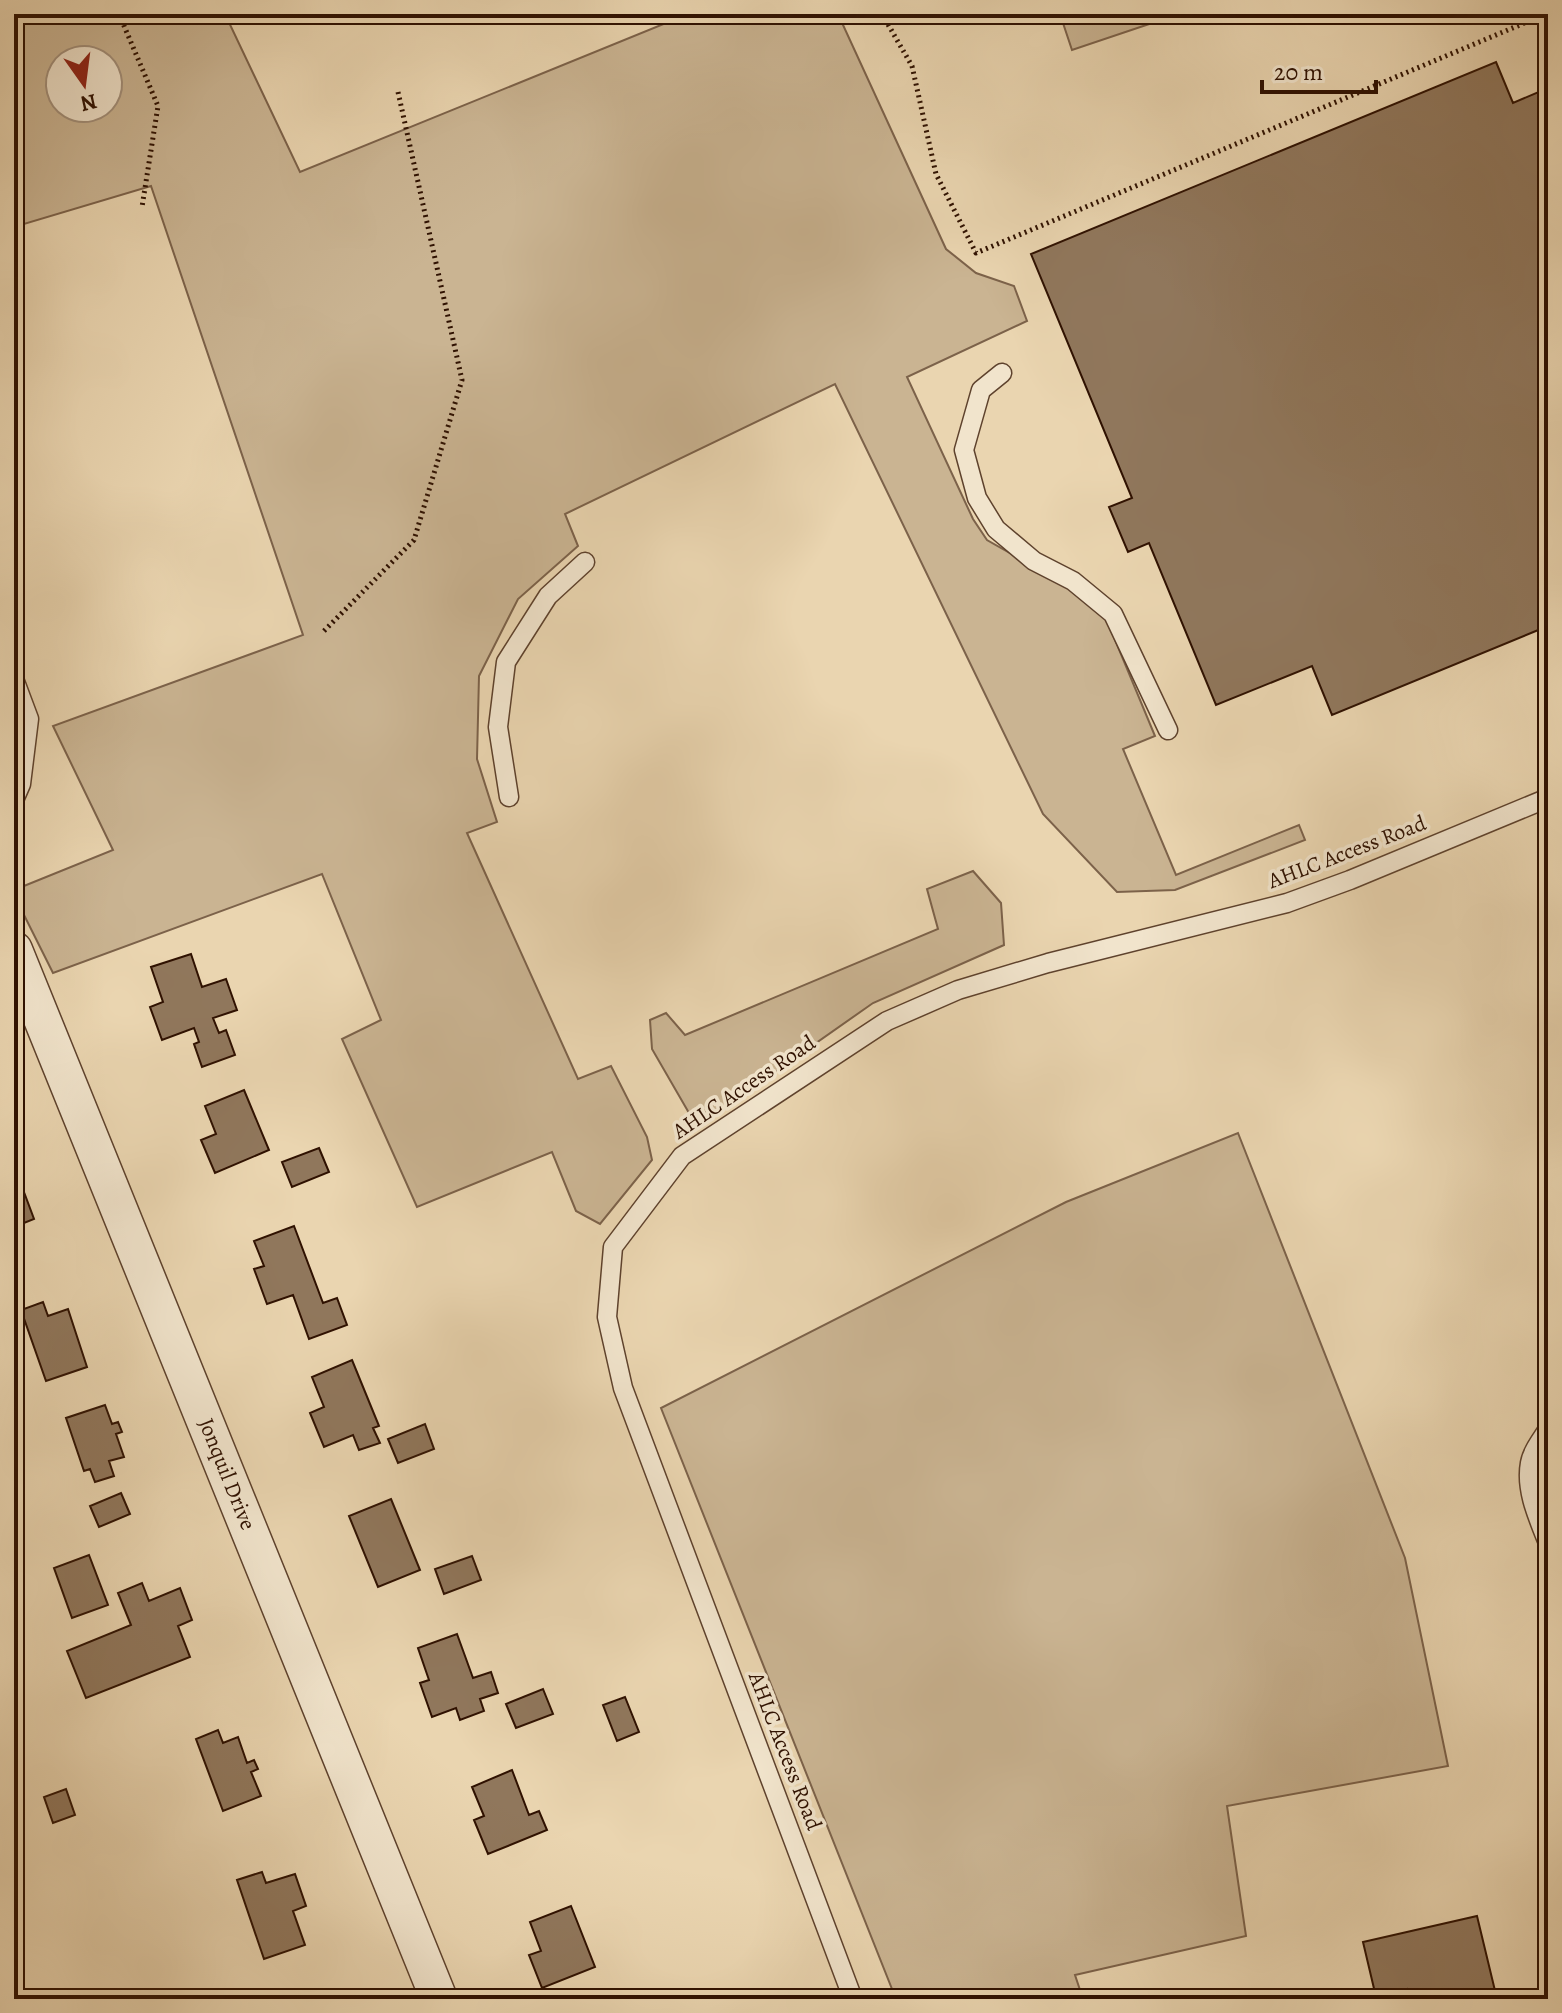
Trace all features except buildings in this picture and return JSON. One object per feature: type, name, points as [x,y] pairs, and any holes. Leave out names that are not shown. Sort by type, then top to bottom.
[{"type":"street","name":"Jonquil Drive","points":[[14,950],[439,1999]]},
{"type":"lane","points":[[1002,373],[981,390],[964,450],[977,498],[996,529],[1034,561],[1073,581],[1113,614],[1168,730]]},
{"type":"lane","points":[[509,797],[498,727],[506,662],[548,596],[585,562]]},
{"type":"lane","points":[[14,679],[29,719],[21,784],[14,800]]},
{"type":"lane","name":"AHLC Access Road","points":[[853,1999],[623,1388],[607,1317],[613,1247],[682,1156],[887,1021],[958,990],[1048,963],[1287,903],[1548,798]]},
{"type":"lane","points":[[1548,1429],[1530,1460],[1529,1485],[1535,1512],[1548,1543]]},
{"type":"path","points":[[119,14],[158,106],[142,207]]},
{"type":"path","points":[[882,14],[912,66],[936,174],[976,253],[1546,14]]},
{"type":"path","points":[[324,631],[414,540],[462,380],[398,92]]},
{"type":"shaded area","points":[[14,14],[225,14],[300,172],[688,14],[838,14],[946,249],[976,273],[1014,286],[1027,321],[907,377],[973,519],[987,540],[1082,594],[1106,618],[1155,736],[1123,749],[1176,875],[1299,825],[1305,840],[1175,890],[1117,892],[1043,814],[835,384],[565,514],[578,546],[518,599],[479,676],[477,759],[497,822],[467,833],[578,1079],[611,1066],[647,1137],[652,1160],[600,1224],[576,1211],[552,1152],[417,1207],[342,1039],[381,1020],[322,874],[53,973],[14,895],[14,890],[113,850],[53,726],[303,635],[151,186],[14,227]]},
{"type":"shaded area","points":[[1060,14],[1179,14],[1072,50]]},
{"type":"shaded area","points":[[973,871],[1001,903],[1004,945],[873,1003],[718,1112],[689,1113],[652,1049],[650,1020],[666,1013],[685,1035],[938,929],[927,889]]},
{"type":"shaded area","points":[[1238,1133],[1405,1558],[1448,1766],[1227,1806],[1246,1936],[1075,1975],[1083,1999],[896,1999],[661,1408],[1066,1202]]}]
